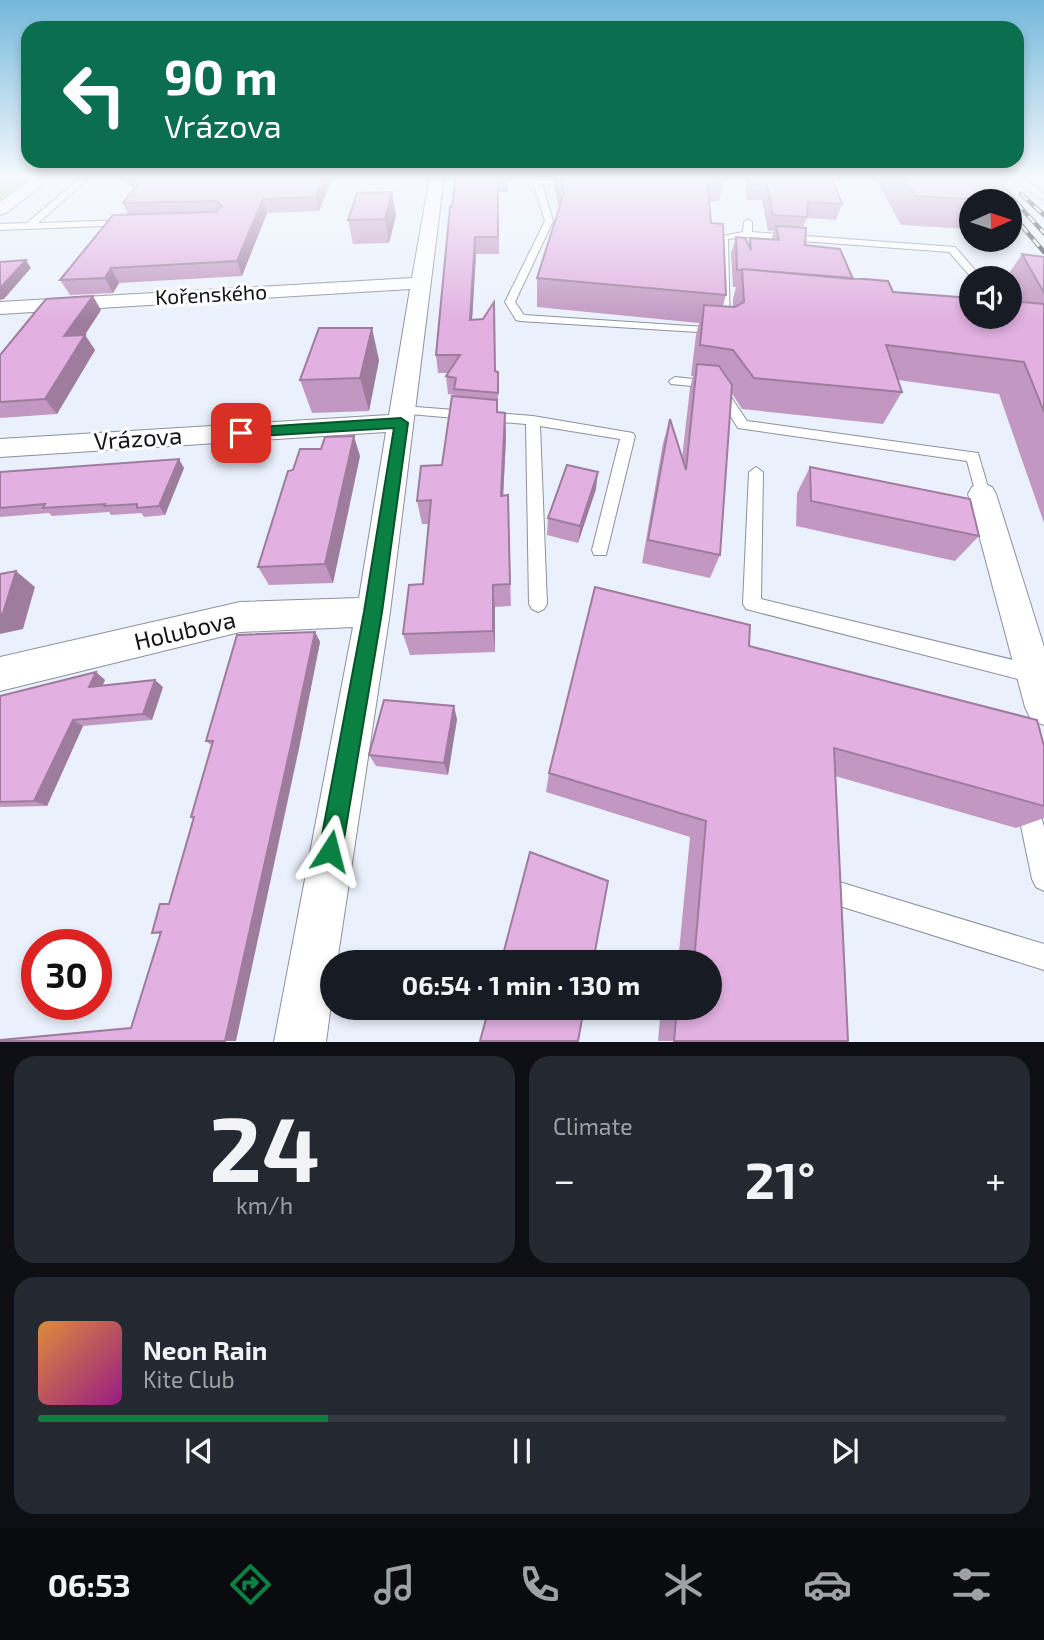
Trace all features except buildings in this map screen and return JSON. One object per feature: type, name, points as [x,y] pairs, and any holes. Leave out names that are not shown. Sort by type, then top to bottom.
[{"type":"street","points":[[300,1041],[373,612],[430,225]]},
{"type":"street","name":"Kořenského","points":[[0,307],[421,283]]},
{"type":"street","name":"Vrázova","points":[[0,448],[402,417]]},
{"type":"street","points":[[982,494],[1044,707]]},
{"type":"street","name":"Holubova","points":[[0,674],[240,617],[373,612]]},
{"type":"lane","points":[[0,227],[79,225]]},
{"type":"lane","points":[[548,225],[510,302],[520,318],[726,332],[723,237],[747,228],[952,249],[967,266]]},
{"type":"lane","points":[[725,292],[738,293]]},
{"type":"lane","points":[[674,380],[717,385],[743,425],[972,457],[982,494]]},
{"type":"lane","points":[[402,417],[533,420],[628,436],[600,551]]},
{"type":"lane","points":[[533,420],[538,604]]},
{"type":"lane","points":[[756,472],[752,604],[1034,674]]},
{"type":"lane","points":[[1024,785],[1044,878]]},
{"type":"lane","points":[[836,892],[1044,957]]},
{"type":"railway","points":[[1036,225],[1044,233]]},
{"type":"railway","points":[[1022,226],[1044,252]]},
{"type":"route","points":[[241,433],[401,423],[373,612],[330,851]]}]
